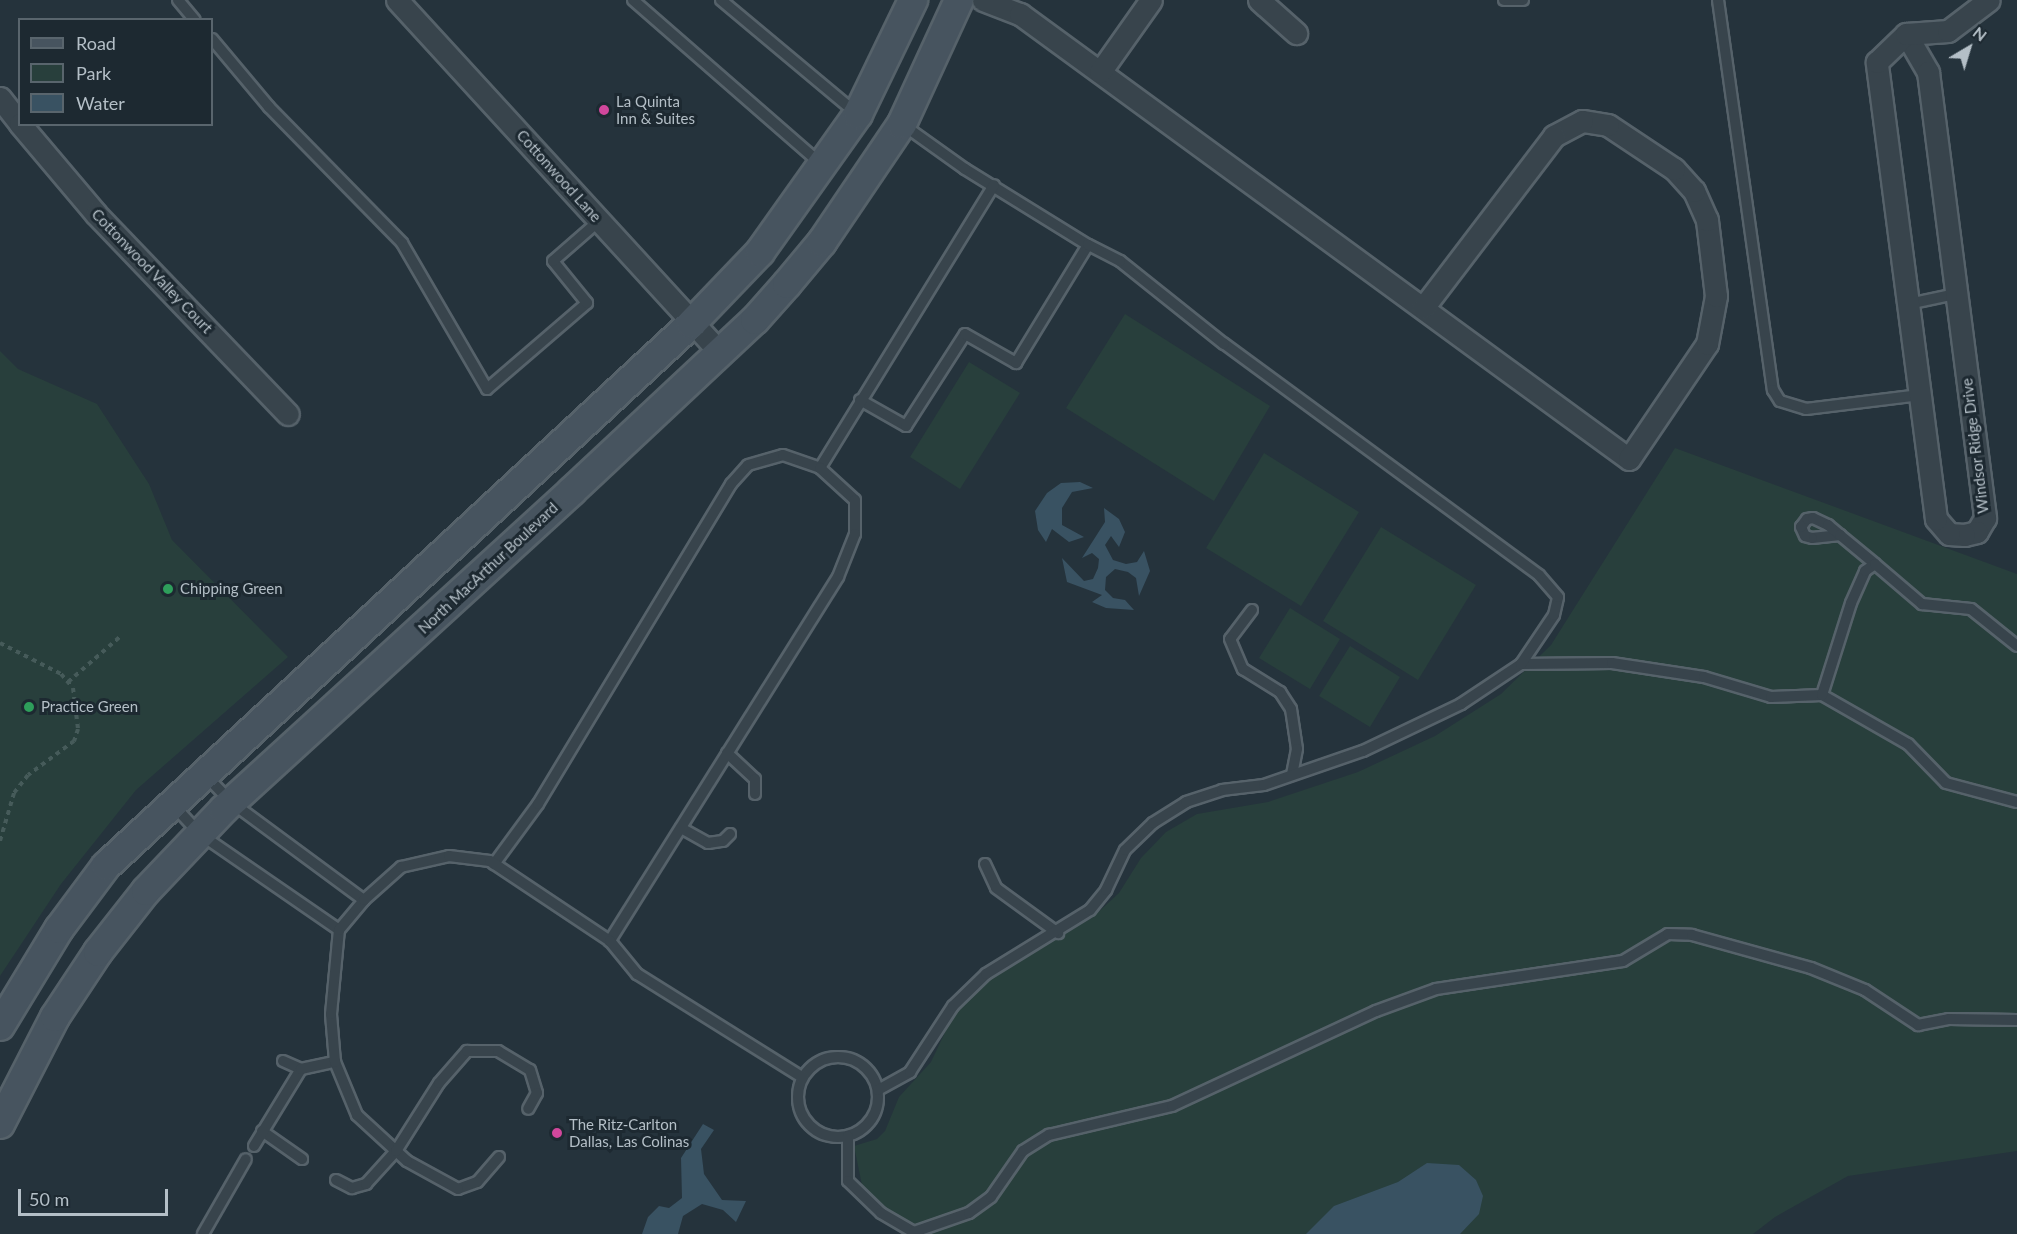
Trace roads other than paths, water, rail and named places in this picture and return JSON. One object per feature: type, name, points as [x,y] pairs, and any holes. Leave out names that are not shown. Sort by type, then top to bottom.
[{"type":"main road","points":[[0,1026],[53,939],[106,866],[203,773],[691,324],[760,252],[824,167],[858,114],[913,0]]},
{"type":"main road","name":"North MacArthur Boulevard","points":[[0,1124],[55,1017],[98,952],[146,891],[231,802],[338,708],[755,320],[822,242],[902,124],[959,0]]},
{"type":"street","name":"Cottonwood Lane","points":[[397,0],[600,220],[691,324],[720,353]]},
{"type":"street","points":[[983,0],[1020,14],[1629,459],[1707,344],[1716,296],[1707,220],[1694,190],[1674,170],[1608,124],[1582,121],[1554,136],[1423,308]]},
{"type":"street","points":[[1100,72],[1151,0]]},
{"type":"street","points":[[1259,0],[1296,33]]},
{"type":"street","points":[[1906,34],[1948,31],[1989,0]]},
{"type":"street","name":"Windsor Ridge Drive","points":[[1906,34],[1928,72],[1985,518],[1977,532],[1949,534],[1936,519],[1920,395],[1877,62],[1906,34]]},
{"type":"street","name":"Cottonwood Valley Court","points":[[0,98],[18,121]]},
{"type":"street","name":"Cottonwood Valley Court","points":[[22,126],[88,205],[288,414]]},
{"type":"lane","points":[[178,0],[193,18]]},
{"type":"lane","points":[[633,0],[824,167]]},
{"type":"lane","points":[[721,0],[858,114]]},
{"type":"lane","points":[[1504,0],[1524,0]]},
{"type":"lane","points":[[1718,0],[1773,390],[1780,401],[1806,409],[1920,395]]},
{"type":"lane","points":[[213,40],[269,107],[402,243],[487,389],[587,303],[553,261],[600,220]]},
{"type":"lane","points":[[878,1090],[910,1072],[953,1006],[986,974],[1058,933],[1090,910],[1106,890],[1125,850],[1153,823],[1186,802],[1292,775],[1363,751],[1461,704],[1521,664],[1554,615],[1558,597],[1539,575],[1224,344],[1120,261],[1088,245],[902,124]]},
{"type":"lane","points":[[820,468],[994,185]]},
{"type":"lane","points":[[860,400],[906,426],[966,334],[1016,363],[1088,245]]},
{"type":"lane","points":[[1908,304],[1956,294]]},
{"type":"lane","points":[[494,864],[538,804],[731,484],[748,465],[783,455],[820,468],[855,500],[855,534],[838,577],[610,941]]},
{"type":"lane","points":[[1840,535],[1922,604],[1971,609],[2017,646]]},
{"type":"lane","points":[[1822,695],[1851,603],[1865,571],[1875,564]]},
{"type":"lane","points":[[1252,610],[1230,639],[1243,669],[1280,692],[1291,709],[1296,729],[1292,775]]},
{"type":"lane","points":[[1521,664],[1612,663],[1704,677],[1771,697],[1822,695],[1908,744],[1946,783],[2017,802]]},
{"type":"lane","points":[[727,753],[755,779],[755,794]]},
{"type":"lane","points":[[203,773],[231,802],[363,900]]},
{"type":"lane","points":[[171,804],[200,834],[339,930]]},
{"type":"lane","points":[[681,828],[708,843],[723,841],[730,834]]},
{"type":"lane","points":[[499,1157],[477,1182],[458,1189],[407,1161],[357,1115],[335,1062],[331,1014],[339,930],[363,900],[401,867],[449,856],[494,864],[610,941],[637,974],[802,1077]]},
{"type":"lane","points":[[985,864],[996,888],[1058,933]]},
{"type":"lane","points":[[848,1136],[848,1181],[881,1213],[915,1233],[969,1213],[991,1197],[1023,1151],[1049,1135],[1172,1106],[1376,1011],[1436,989],[1521,973],[1623,961],[1668,934],[1692,935],[1810,968],[1865,990],[1918,1025],[1949,1019],[2017,1020]]},
{"type":"lane","points":[[336,1180],[352,1188],[366,1184],[396,1151],[439,1083],[467,1051],[498,1051],[530,1070],[537,1093],[528,1109]]},
{"type":"lane","points":[[844,1057],[866,1068],[878,1090],[876,1108],[868,1124],[848,1136],[821,1134],[802,1116],[798,1103],[802,1077],[820,1060],[844,1057]]},
{"type":"lane","points":[[283,1061],[302,1070],[335,1062]]},
{"type":"lane","points":[[254,1146],[302,1070]]},
{"type":"lane","points":[[262,1131],[303,1159]]},
{"type":"lane","points":[[203,1234],[246,1159]]},
{"type":"water","points":[[1080,482],[1093,488],[1072,492],[1062,508],[1062,525],[1084,537],[1069,542],[1052,529],[1046,542],[1038,530],[1035,511],[1047,493],[1061,483]]},
{"type":"water","points":[[1104,508],[1119,519],[1125,532],[1119,547],[1111,536],[1105,545],[1113,560],[1126,564],[1137,562],[1144,551],[1150,571],[1139,596],[1136,578],[1128,572],[1115,569],[1106,577],[1105,590],[1113,598],[1125,600],[1134,610],[1106,608],[1092,602],[1102,595],[1067,582],[1062,558],[1084,581],[1093,579],[1099,559],[1092,553],[1082,558],[1105,522]]},
{"type":"water","points":[[703,1124],[714,1130],[701,1149],[704,1174],[722,1200],[746,1201],[736,1222],[723,1210],[702,1204],[683,1216],[678,1234],[642,1234],[648,1217],[659,1206],[669,1208],[682,1198],[681,1158]]},
{"type":"water","points":[[1427,1163],[1459,1165],[1476,1180],[1483,1196],[1479,1214],[1460,1234],[1306,1234],[1334,1206],[1398,1182]]},
{"type":"place","name":"La Quinta Inn & Suites","points":[[604,110]]},
{"type":"place","name":"Chipping Green","points":[[168,589]]},
{"type":"place","name":"Practice Green","points":[[29,707]]},
{"type":"place","name":"The Ritz-Carlton Dallas, Las Colinas","points":[[557,1133]]}]
